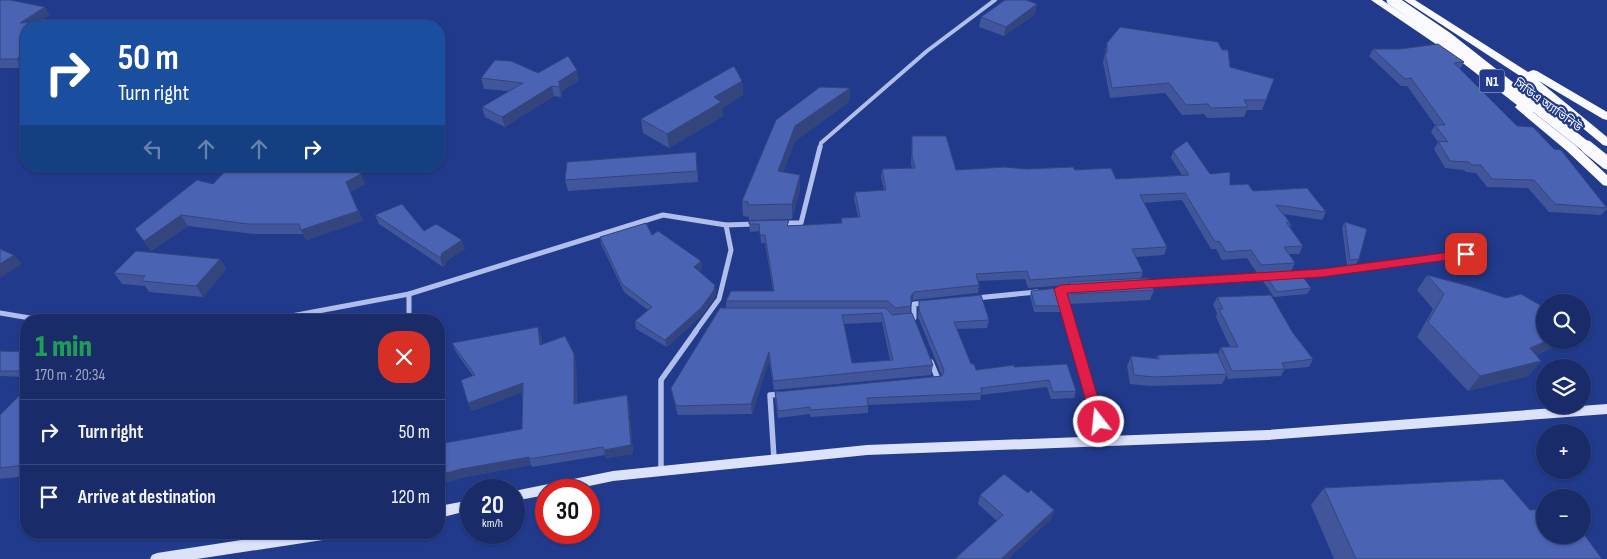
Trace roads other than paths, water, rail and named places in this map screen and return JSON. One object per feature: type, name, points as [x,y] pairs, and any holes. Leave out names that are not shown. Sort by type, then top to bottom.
[{"type":"highway","name":"সিডিএ অ্যাভিনিউ","points":[[1376,0],[1459,55],[1470,66],[1557,130],[1607,162]]},
{"type":"highway","points":[[1392,0],[1448,38],[1607,162]]},
{"type":"highway","points":[[1409,0],[1524,74],[1607,143]]},
{"type":"highway","name":"সিডিএ অ্যাভিনিউ","points":[[1418,0],[1520,65],[1607,117]]},
{"type":"highway","points":[[1510,94],[1523,109],[1571,148],[1607,182]]},
{"type":"main road","points":[[525,494],[613,476],[867,450],[1268,435],[1607,409]]},
{"type":"main road","points":[[445,511],[460,507]]},
{"type":"main road","points":[[157,559],[290,539]]},
{"type":"street","points":[[782,223],[801,222],[821,143],[927,51],[995,0]]},
{"type":"street","points":[[302,314],[409,294],[663,215],[726,225],[764,224]]},
{"type":"street","points":[[662,471],[661,380],[719,300],[731,250],[726,225]]},
{"type":"street","points":[[1283,276],[1322,273],[1466,254]]},
{"type":"street","points":[[1138,285],[1273,276]]},
{"type":"street","points":[[1050,290],[1080,288]]},
{"type":"street","points":[[1060,289],[1104,442]]},
{"type":"street","points":[[972,298],[1041,291]]},
{"type":"street","points":[[409,294],[409,314]]},
{"type":"street","points":[[917,327],[914,318],[914,304],[934,302]]},
{"type":"street","points":[[0,313],[20,316]]},
{"type":"street","points":[[710,313],[719,313]]},
{"type":"street","points":[[906,319],[914,318]]},
{"type":"street","points":[[928,353],[938,379],[928,380]]},
{"type":"street","points":[[774,460],[770,395],[790,393]]}]
